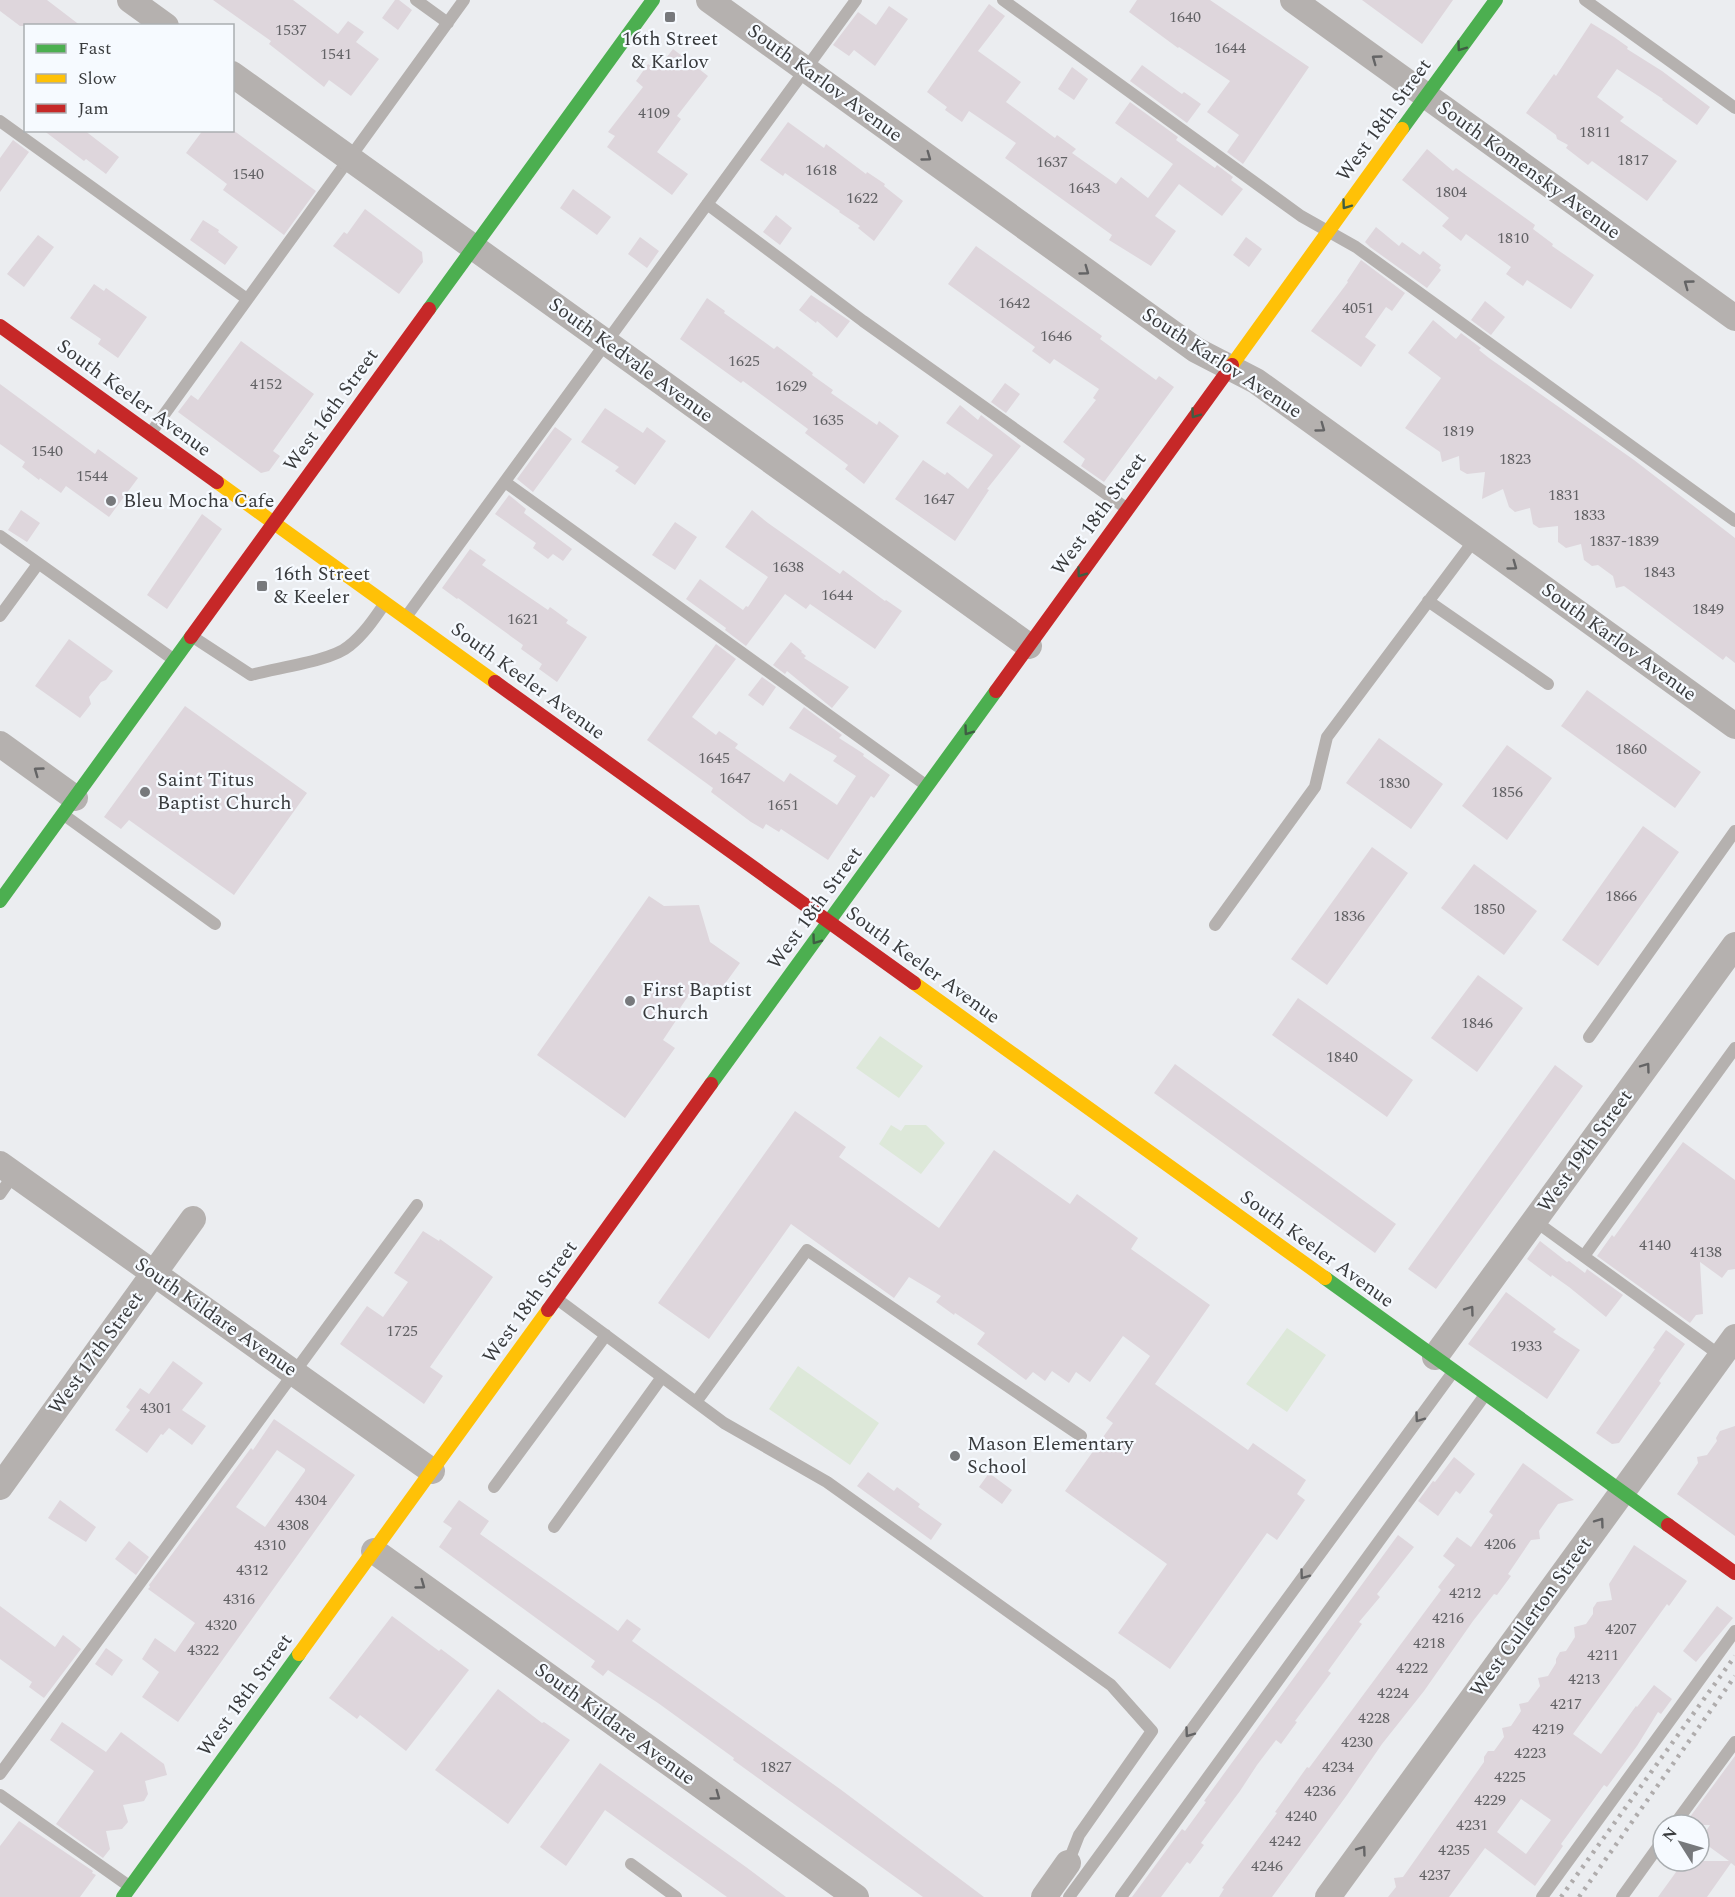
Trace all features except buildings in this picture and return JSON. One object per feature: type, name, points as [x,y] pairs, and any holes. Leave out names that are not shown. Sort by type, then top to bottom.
[{"type":"street","points":[[130,0],[163,24]]},
{"type":"street","name":"West 16th Street","points":[[0,902],[652,0]]},
{"type":"street","name":"South Karlov Avenue","points":[[709,0],[1196,350],[1257,381],[1735,726]]},
{"type":"street","name":"South Komensky Avenue","points":[[1293,0],[1735,318]]},
{"type":"street","name":"West 18th Street","points":[[127,1892],[1496,0]]},
{"type":"street","name":"South Kedvale Avenue","points":[[234,75],[1029,646]]},
{"type":"street","name":"South Keeler Avenue","points":[[0,326],[1735,1573]]},
{"type":"street","points":[[0,744],[69,806]]},
{"type":"street","name":"West 19th Street","points":[[1445,1364],[1535,1221],[1735,945]]},
{"type":"street","name":"South Kildare Avenue","points":[[5,1177],[154,1273],[432,1470]]},
{"type":"street","name":"West 17th Street","points":[[0,1487],[193,1219]]},
{"type":"street","name":"West Cullerton Street","points":[[1328,1897],[1728,1346]]},
{"type":"street","name":"South Kildare Avenue","points":[[374,1551],[856,1897]]},
{"type":"street","points":[[1044,1897],[1068,1863]]},
{"type":"lane","points":[[416,0],[448,23]]},
{"type":"lane","points":[[150,434],[464,0]]},
{"type":"lane","points":[[406,617],[856,0]]},
{"type":"lane","points":[[1003,0],[1301,216],[1356,247],[1735,521]]},
{"type":"lane","points":[[1585,0],[1735,108]]},
{"type":"lane","points":[[0,121],[247,299]]},
{"type":"lane","points":[[707,204],[864,321],[1127,509]]},
{"type":"lane","points":[[505,482],[928,786]]},
{"type":"lane","points":[[0,537],[174,660]]},
{"type":"lane","points":[[1215,925],[1315,787],[1327,737],[1474,539]]},
{"type":"lane","points":[[0,616],[38,564]]},
{"type":"lane","points":[[1428,601],[1548,684]]},
{"type":"lane","points":[[192,637],[251,675],[318,660],[347,648],[367,629],[386,603]]},
{"type":"lane","points":[[69,806],[215,924]]},
{"type":"lane","points":[[1589,1036],[1735,831]]},
{"type":"lane","points":[[1584,1256],[1735,1048]]},
{"type":"lane","points":[[0,1774],[417,1205]]},
{"type":"lane","points":[[1535,1221],[1584,1256],[1728,1346]]},
{"type":"lane","points":[[696,1402],[807,1250],[1081,1436]]},
{"type":"lane","points":[[556,1298],[724,1423],[827,1482],[1111,1685],[1152,1731],[1079,1835],[1068,1863]]},
{"type":"lane","points":[[494,1487],[606,1335]]},
{"type":"lane","points":[[1069,1897],[1445,1364]]},
{"type":"lane","points":[[554,1527],[662,1377]]},
{"type":"lane","points":[[1121,1897],[1486,1394]]},
{"type":"lane","points":[[1542,1897],[1735,1631]]},
{"type":"lane","points":[[1683,1813],[1735,1742]]},
{"type":"lane","points":[[0,1795],[127,1892]]},
{"type":"lane","points":[[1622,1897],[1651,1857]]},
{"type":"lane","points":[[631,1864],[676,1897]]},
{"type":"green space","points":[[880,1036],[923,1066],[899,1098],[856,1068]]},
{"type":"green space","points":[[891,1125],[901,1131],[905,1125],[926,1125],[945,1143],[921,1174],[879,1144]]},
{"type":"green space","points":[[1287,1328],[1326,1355],[1287,1412],[1246,1384]]},
{"type":"green space","points":[[798,1366],[879,1423],[850,1465],[769,1409]]},
{"type":"railway","points":[[1561,1897],[1735,1656]]},
{"type":"railway","points":[[1579,1897],[1735,1676]]},
{"type":"traffic: fast","points":[[429,309],[653,0]]},
{"type":"traffic: fast","points":[[1402,129],[1496,0]]},
{"type":"traffic: fast","points":[[0,901],[191,637]]},
{"type":"traffic: fast","points":[[711,1084],[996,691]]},
{"type":"traffic: fast","points":[[1325,1278],[1668,1525]]},
{"type":"traffic: fast","points":[[123,1897],[299,1654]]},
{"type":"traffic: slow","points":[[1232,365],[1402,129]]},
{"type":"traffic: slow","points":[[217,482],[495,682]]},
{"type":"traffic: slow","points":[[914,983],[1325,1278]]},
{"type":"traffic: slow","points":[[299,1654],[548,1310]]},
{"type":"traffic: jam","points":[[191,637],[429,309]]},
{"type":"traffic: jam","points":[[0,326],[217,482]]},
{"type":"traffic: jam","points":[[996,691],[1232,365]]},
{"type":"traffic: jam","points":[[495,682],[914,983]]},
{"type":"traffic: jam","points":[[548,1310],[711,1084]]},
{"type":"traffic: jam","points":[[1668,1525],[1735,1573]]},
{"type":"place","name":"16th Street & Karlov","points":[[670,17]]},
{"type":"place","name":"Bleu Mocha Cafe","points":[[111,501]]},
{"type":"place","name":"16th Street & Keeler","points":[[262,586]]},
{"type":"place","name":"Saint Titus Baptist Church","points":[[145,792]]},
{"type":"place","name":"First Baptist Church","points":[[630,1001]]},
{"type":"place","name":"Mason Elementary School","points":[[955,1456]]}]
